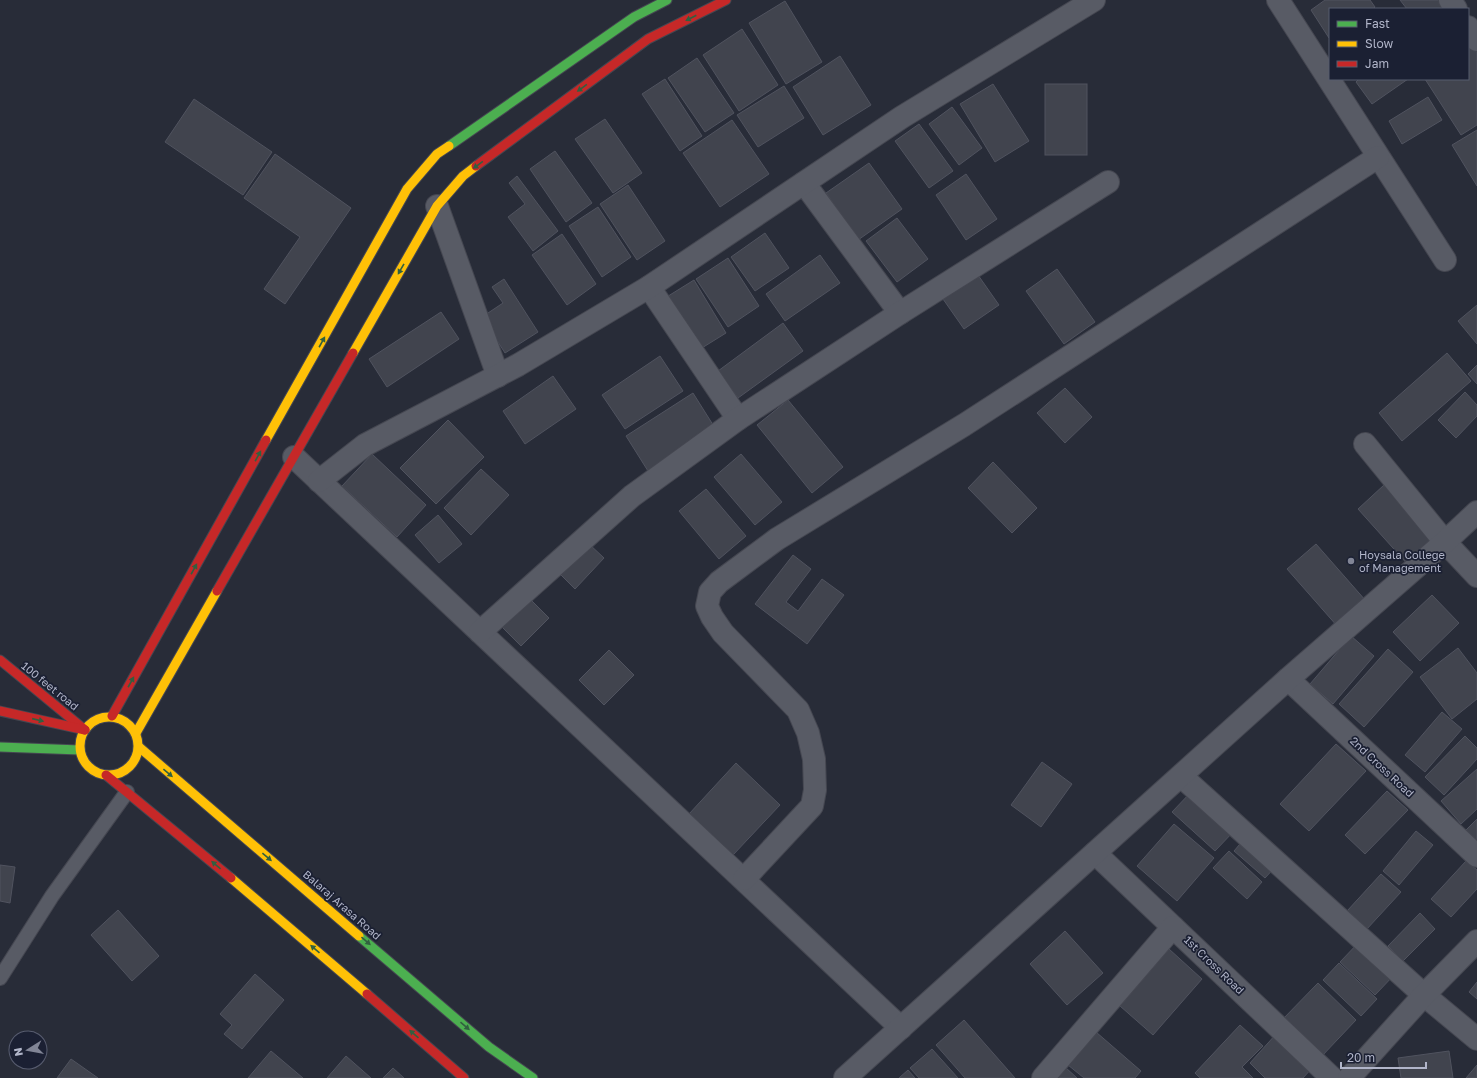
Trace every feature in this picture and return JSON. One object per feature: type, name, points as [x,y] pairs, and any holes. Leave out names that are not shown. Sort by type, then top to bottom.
[{"type":"main road","points":[[112,716],[407,189],[437,154],[634,17],[667,0]]},
{"type":"main road","points":[[136,733],[437,206],[463,176],[648,39],[726,0]]},
{"type":"main road","name":"100 feet road","points":[[0,660],[85,730]]},
{"type":"main road","points":[[0,711],[85,730]]},
{"type":"main road","points":[[112,716],[122,719],[130,724],[136,733],[139,747],[136,758],[131,766],[122,772],[113,775],[106,775],[96,772],[88,766],[82,757],[80,750],[80,740],[85,730],[96,719],[112,716]]},
{"type":"main road","points":[[0,747],[80,750]]},
{"type":"main road","name":"Balaraj Arasa Road","points":[[139,747],[489,1047],[533,1078]]},
{"type":"main road","points":[[106,775],[290,927],[461,1077]]},
{"type":"street","points":[[319,481],[365,445],[518,365],[649,287],[902,117],[1094,0]]},
{"type":"street","points":[[1278,0],[1445,260]]},
{"type":"street","points":[[1469,28],[1477,40]]},
{"type":"street","points":[[744,879],[812,806],[815,790],[814,759],[808,733],[798,710],[723,633],[712,617],[707,606],[710,592],[719,582],[777,540],[964,425],[1378,157]]},
{"type":"street","points":[[480,632],[632,496],[738,419],[1108,182]]},
{"type":"street","points":[[804,183],[900,314]]},
{"type":"street","points":[[437,206],[498,376]]},
{"type":"street","points":[[649,287],[738,419]]},
{"type":"street","points":[[1365,444],[1446,542],[1477,576]]},
{"type":"street","points":[[294,457],[901,1028]]},
{"type":"street","points":[[845,1078],[1288,679],[1446,542],[1477,512]]},
{"type":"street","name":"2nd Cross Road","points":[[1288,679],[1477,856]]},
{"type":"street","points":[[1181,776],[1424,995],[1477,1039]]},
{"type":"street","name":"1st Cross Road","points":[[1094,853],[1332,1078]]},
{"type":"street","points":[[1043,1078],[1173,927]]},
{"type":"street","points":[[1349,1078],[1424,995],[1477,941]]},
{"type":"lane","points":[[0,978],[52,896],[127,792]]},
{"type":"building","points":[[1325,0],[1370,0],[1375,7],[1329,8],[1329,38],[1311,10]]},
{"type":"building","points":[[1400,0],[1446,0],[1451,8],[1406,8]]},
{"type":"building","points":[[785,1],[822,62],[786,84],[749,23]]},
{"type":"building","points":[[742,29],[778,85],[739,111],[703,55]]},
{"type":"building","points":[[1469,41],[1477,50],[1477,125],[1461,135],[1426,80],[1469,80]]},
{"type":"building","points":[[840,56],[871,105],[823,135],[793,87]]},
{"type":"building","points":[[697,58],[734,113],[705,132],[668,78]]},
{"type":"building","points":[[665,79],[702,136],[680,151],[642,94]]},
{"type":"building","points":[[1358,80],[1407,80],[1372,104],[1356,82]]},
{"type":"building","points":[[993,84],[1029,141],[995,162],[960,104]]},
{"type":"building","points":[[1045,84],[1087,84],[1087,155],[1045,155]]},
{"type":"building","points":[[784,86],[804,118],[758,147],[737,115]]},
{"type":"building","points":[[1428,97],[1442,120],[1402,144],[1389,121]]},
{"type":"building","points":[[194,99],[272,152],[243,195],[165,142]]},
{"type":"building","points":[[952,107],[982,148],[959,165],[929,124]]},
{"type":"building","points":[[605,119],[642,173],[613,193],[575,139]]},
{"type":"building","points":[[732,120],[769,174],[720,207],[683,153]]},
{"type":"building","points":[[919,124],[953,171],[929,188],[895,141]]},
{"type":"building","points":[[1477,130],[1477,186],[1452,145]]},
{"type":"building","points":[[555,151],[592,203],[566,222],[530,169]]},
{"type":"building","points":[[275,154],[351,208],[285,304],[264,289],[300,237],[244,198]]},
{"type":"building","points":[[869,163],[902,209],[858,240],[826,193]]},
{"type":"building","points":[[966,174],[997,219],[966,240],[936,195]]},
{"type":"building","points":[[517,176],[558,231],[533,251],[508,217],[525,204],[509,183]]},
{"type":"building","points":[[628,185],[665,241],[637,260],[600,204]]},
{"type":"building","points":[[598,207],[631,257],[602,277],[569,226]]},
{"type":"building","points":[[897,218],[928,259],[897,282],[866,241]]},
{"type":"building","points":[[765,233],[789,268],[755,291],[731,257]]},
{"type":"building","points":[[562,234],[596,284],[567,305],[532,255]]},
{"type":"building","points":[[820,255],[840,283],[785,321],[766,294]]},
{"type":"building","points":[[728,258],[759,306],[728,327],[696,279]]},
{"type":"building","points":[[1057,269],[1095,322],[1064,344],[1026,291]]},
{"type":"building","points":[[978,275],[999,305],[964,329],[943,299]]},
{"type":"building","points":[[504,279],[538,332],[505,353],[482,317],[503,303],[492,287]]},
{"type":"building","points":[[694,280],[726,333],[697,351],[665,298]]},
{"type":"building","points":[[1477,305],[1477,344],[1458,321]]},
{"type":"building","points":[[441,312],[459,339],[387,387],[369,359]]},
{"type":"building","points":[[783,323],[803,351],[738,398],[718,371]]},
{"type":"building","points":[[1447,353],[1471,381],[1402,441],[1379,413]]},
{"type":"building","points":[[660,356],[683,391],[625,429],[602,395]]},
{"type":"building","points":[[1477,365],[1477,384],[1468,374]]},
{"type":"building","points":[[553,376],[576,409],[525,444],[503,411]]},
{"type":"building","points":[[1065,388],[1092,417],[1065,443],[1037,413]]},
{"type":"building","points":[[1465,392],[1477,405],[1477,416],[1456,438],[1438,420]]},
{"type":"building","points":[[693,393],[715,428],[648,471],[626,436]]},
{"type":"building","points":[[788,400],[843,467],[812,493],[757,425]]},
{"type":"building","points":[[448,420],[484,457],[436,504],[400,468]]},
{"type":"building","points":[[372,454],[426,505],[397,537],[342,486]]},
{"type":"building","points":[[741,454],[782,502],[755,525],[714,477]]},
{"type":"building","points":[[993,462],[1037,508],[1012,533],[968,488]]},
{"type":"building","points":[[481,469],[509,495],[471,535],[444,508]]},
{"type":"building","points":[[1384,485],[1437,543],[1410,567],[1358,509]]},
{"type":"building","points":[[706,489],[746,536],[719,559],[679,511]]},
{"type":"building","points":[[438,515],[462,544],[439,563],[415,535]]},
{"type":"building","points":[[588,543],[604,558],[575,589],[559,573]]},
{"type":"building","points":[[1316,544],[1366,601],[1338,627],[1287,569]]},
{"type":"building","points":[[793,555],[811,569],[786,602],[798,611],[822,579],[844,595],[807,644],[755,604]]},
{"type":"building","points":[[1432,595],[1459,623],[1420,661],[1393,632]]},
{"type":"building","points":[[529,598],[549,618],[521,646],[501,626]]},
{"type":"building","points":[[1351,636],[1374,656],[1333,704],[1310,684]]},
{"type":"building","points":[[1458,648],[1477,673],[1477,699],[1452,719],[1420,677]]},
{"type":"building","points":[[1388,649],[1413,672],[1364,727],[1339,704]]},
{"type":"building","points":[[609,650],[634,675],[604,705],[579,680]]},
{"type":"building","points":[[1442,712],[1462,729],[1425,772],[1405,755]]},
{"type":"building","points":[[1465,736],[1477,748],[1477,759],[1444,795],[1425,777]]},
{"type":"building","points":[[1336,744],[1366,771],[1309,831],[1280,804]]},
{"type":"building","points":[[1042,762],[1072,784],[1041,827],[1011,805]]},
{"type":"building","points":[[736,763],[780,805],[733,855],[689,814]]},
{"type":"building","points":[[1477,769],[1477,809],[1461,824],[1441,801]]},
{"type":"building","points":[[1192,791],[1235,830],[1215,851],[1172,812]]},
{"type":"building","points":[[1387,791],[1408,810],[1365,854],[1345,835]]},
{"type":"building","points":[[1477,819],[1477,841],[1466,830]]},
{"type":"building","points":[[1174,824],[1214,858],[1177,901],[1137,866]]},
{"type":"building","points":[[1416,831],[1433,845],[1399,885],[1383,871]]},
{"type":"building","points":[[1245,838],[1277,865],[1265,878],[1234,851]]},
{"type":"building","points":[[1229,851],[1262,882],[1247,899],[1213,868]]},
{"type":"building","points":[[1466,861],[1477,870],[1477,889],[1451,917],[1431,899]]},
{"type":"building","points":[[0,865],[15,867],[10,903],[0,901]]},
{"type":"building","points":[[1381,874],[1401,892],[1366,930],[1347,911]]},
{"type":"building","points":[[118,910],[159,956],[132,981],[91,935]]},
{"type":"building","points":[[1420,913],[1435,929],[1403,961],[1388,946]]},
{"type":"building","points":[[1065,931],[1103,973],[1067,1005],[1030,964]]},
{"type":"building","points":[[1361,940],[1396,973],[1375,995],[1340,962]]},
{"type":"building","points":[[1169,949],[1202,979],[1153,1035],[1120,1006]]},
{"type":"building","points":[[1339,963],[1377,999],[1361,1016],[1323,980]]},
{"type":"building","points":[[255,974],[284,1000],[242,1049],[224,1034],[232,1025],[220,1014]]},
{"type":"building","points":[[1477,982],[1477,999],[1469,992]]},
{"type":"building","points":[[1318,983],[1356,1020],[1321,1057],[1282,1020]]},
{"type":"building","points":[[964,1020],[1015,1078],[965,1078],[936,1045]]},
{"type":"building","points":[[1240,1025],[1263,1046],[1242,1067],[1253,1078],[1200,1078],[1195,1073]]},
{"type":"building","points":[[1096,1032],[1141,1071],[1135,1078],[1084,1078],[1068,1065]]},
{"type":"building","points":[[1277,1033],[1313,1067],[1303,1078],[1265,1078],[1250,1063]]},
{"type":"building","points":[[932,1049],[958,1078],[919,1078],[910,1068]]},
{"type":"building","points":[[271,1051],[303,1078],[248,1078]]},
{"type":"building","points":[[1449,1051],[1453,1078],[1401,1078],[1398,1058]]},
{"type":"building","points":[[346,1056],[371,1078],[327,1078]]},
{"type":"building","points":[[71,1059],[98,1078],[57,1078]]},
{"type":"building","points":[[1477,1065],[1477,1078],[1466,1078]]},
{"type":"building","points":[[1065,1067],[1077,1078],[1056,1078]]},
{"type":"building","points":[[393,1068],[404,1078],[383,1078]]},
{"type":"building","points":[[908,1070],[915,1078],[899,1078]]},
{"type":"traffic: fast","points":[[449,146],[634,17],[667,0]]},
{"type":"traffic: fast","points":[[0,747],[80,750]]},
{"type":"traffic: fast","points":[[359,936],[489,1047],[533,1078]]},
{"type":"traffic: slow","points":[[266,440],[407,189],[437,154],[449,146]]},
{"type":"traffic: slow","points":[[353,353],[437,206],[463,176],[476,166]]},
{"type":"traffic: slow","points":[[136,733],[217,591]]},
{"type":"traffic: slow","points":[[103,717],[115,717],[130,725],[138,740],[138,746],[138,752],[130,767],[115,775],[103,775],[88,767],[80,752],[80,740],[88,725],[103,717]]},
{"type":"traffic: slow","points":[[139,747],[359,936]]},
{"type":"traffic: slow","points":[[231,878],[367,994]]},
{"type":"traffic: jam","points":[[476,166],[648,39],[726,0]]},
{"type":"traffic: jam","points":[[217,591],[353,353]]},
{"type":"traffic: jam","points":[[112,716],[266,440]]},
{"type":"traffic: jam","points":[[0,660],[85,730]]},
{"type":"traffic: jam","points":[[0,711],[85,730]]},
{"type":"traffic: jam","points":[[106,775],[231,878]]},
{"type":"traffic: jam","points":[[367,994],[464,1078]]},
{"type":"place","name":"Hoysala College of Management","points":[[1351,561]]}]
